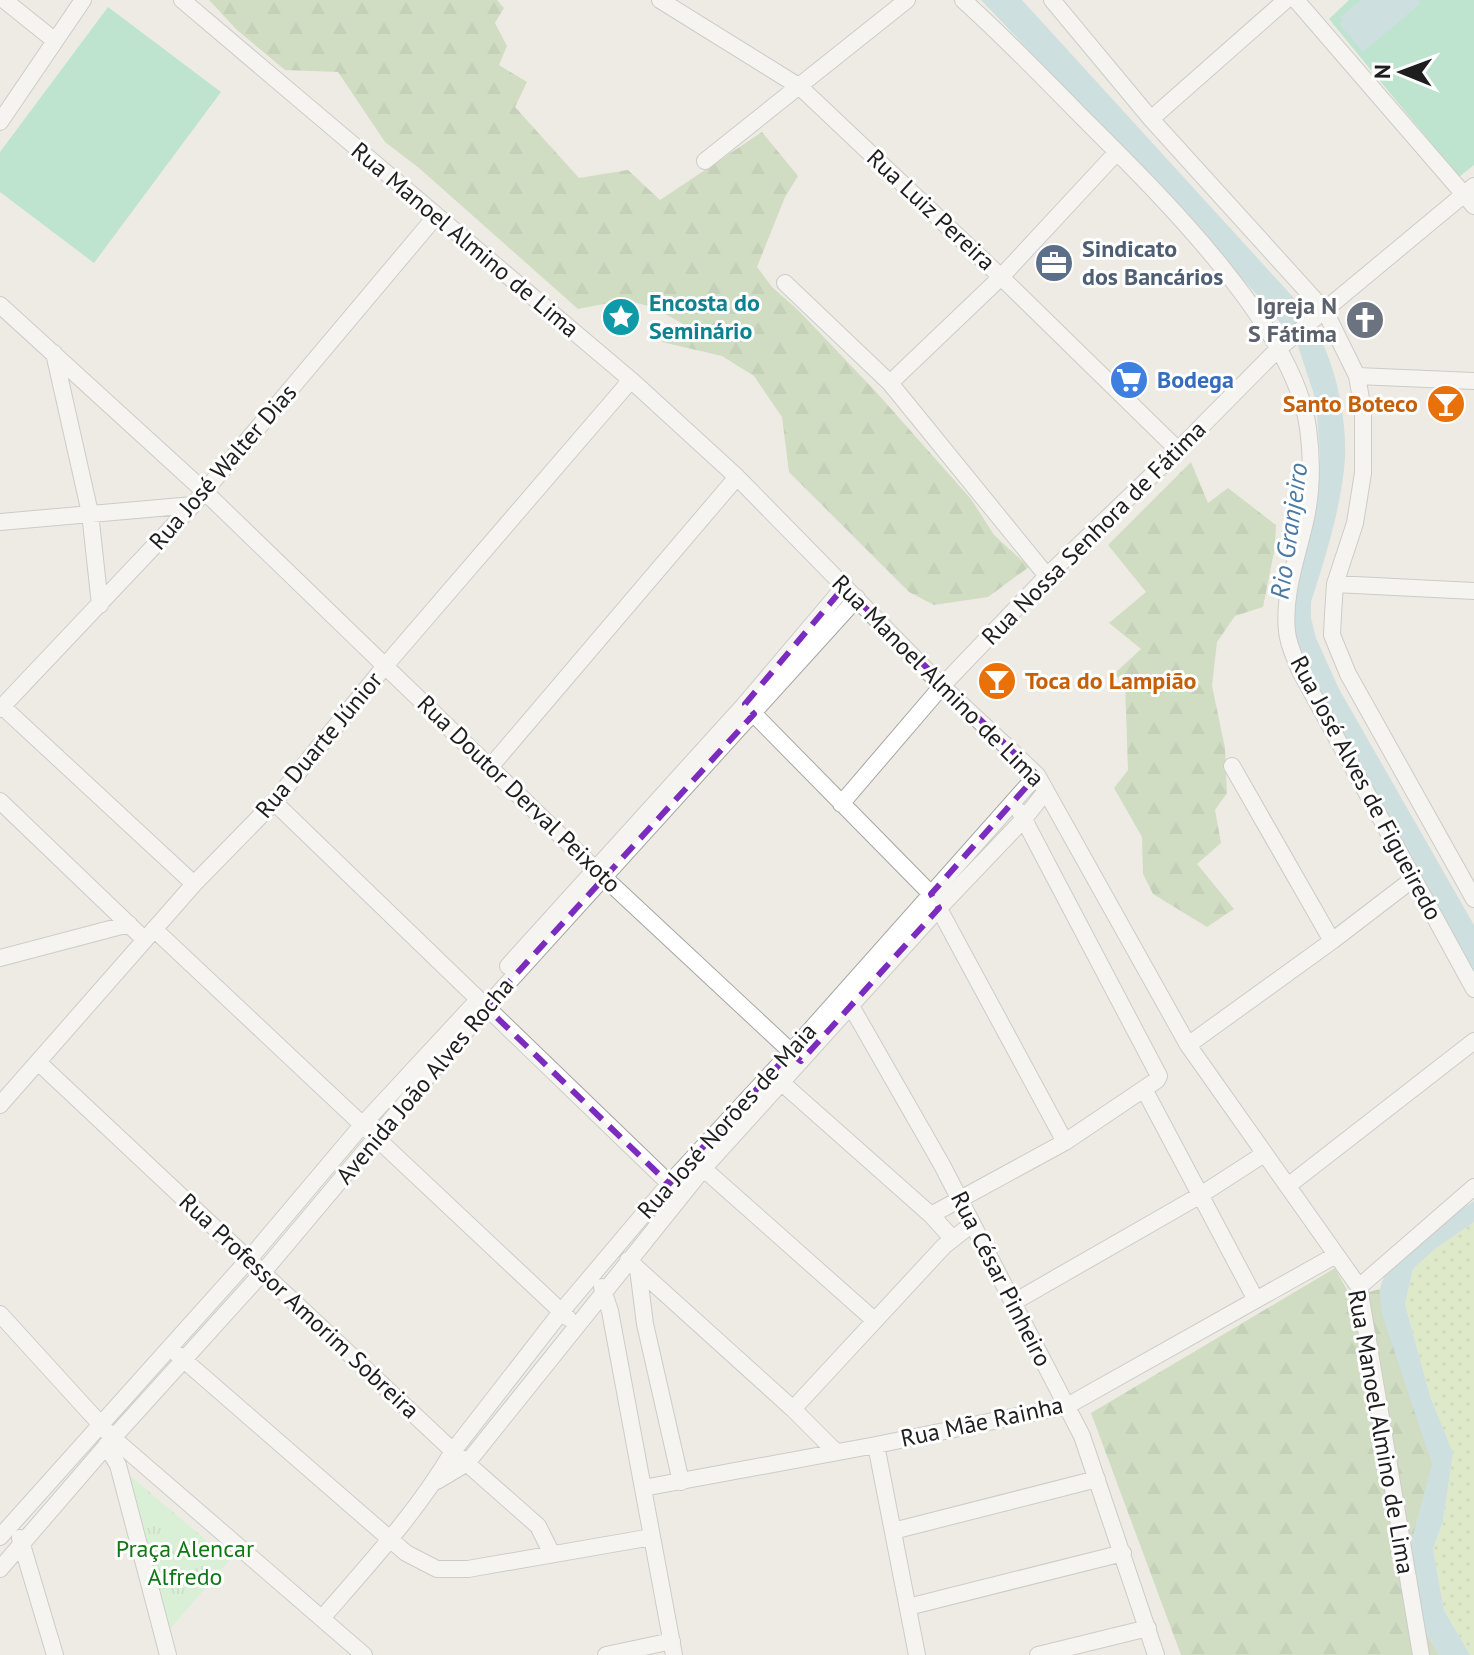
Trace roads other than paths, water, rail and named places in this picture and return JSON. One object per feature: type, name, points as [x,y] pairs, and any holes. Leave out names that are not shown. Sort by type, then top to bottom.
[{"type":"street","points":[[4,0],[54,40]]},
{"type":"street","points":[[0,122],[83,0]]},
{"type":"street","name":"Rua Manoel Almino de Lima","points":[[182,0],[631,380],[737,477],[942,686],[1037,775],[1188,1045],[1359,1287],[1421,1655]]},
{"type":"street","name":"Rua Luiz Pereira","points":[[660,0],[800,87],[1178,450]]},
{"type":"street","points":[[705,161],[907,0]]},
{"type":"street","name":"Rua José Alves de Figueiredo","points":[[963,0],[1117,152],[1187,228],[1283,345],[1308,425],[1311,481],[1287,605],[1290,647],[1300,671],[1474,989]]},
{"type":"street","name":"Rua José Alves de Figueiredo","points":[[1052,0],[1321,314],[1357,376],[1363,410],[1363,473],[1355,523],[1335,584],[1332,635],[1348,674],[1474,898]]},
{"type":"street","points":[[1151,119],[1286,0]]},
{"type":"street","points":[[1296,0],[1471,196]]},
{"type":"street","points":[[890,383],[1001,277],[1117,152]]},
{"type":"street","name":"Rua Nossa Senhora de Fátima","points":[[841,804],[942,686],[1047,576],[1283,345],[1471,196]]},
{"type":"street","name":"Rua José Walter Dias","points":[[1,708],[193,505],[436,216]]},
{"type":"street","points":[[785,283],[890,383],[1047,576]]},
{"type":"street","name":"Rua Doutor Derval Peixoto","points":[[0,305],[204,491],[795,1057]]},
{"type":"street","points":[[54,353],[90,513],[100,605]]},
{"type":"street","points":[[1357,376],[1474,381]]},
{"type":"street","name":"Rua Duarte Júnior","points":[[1,1099],[38,1062],[194,884],[274,802],[385,666],[631,380]]},
{"type":"street","points":[[491,766],[737,477]]},
{"type":"street","points":[[0,522],[193,505]]},
{"type":"street","points":[[1335,584],[1474,591]]},
{"type":"street","name":"Avenida João Alves Rocha","points":[[6,1530],[184,1360],[264,1271],[377,1136],[423,1070],[749,709],[850,592]]},
{"type":"street","points":[[1,708],[194,884]]},
{"type":"street","points":[[749,709],[935,901],[1065,1142]]},
{"type":"street","points":[[1232,766],[1332,941]]},
{"type":"street","name":"Rua José Norões de Maia","points":[[795,1057],[851,1006],[1037,775]]},
{"type":"street","name":"Rua José Norões de Maia","points":[[323,1617],[435,1482],[453,1451],[594,1271],[675,1189],[935,901],[1023,820],[1046,791]]},
{"type":"street","points":[[931,1215],[1065,1142],[1159,1076],[1023,820],[1016,799]]},
{"type":"street","points":[[0,801],[129,924],[150,935],[377,1136],[578,1327]]},
{"type":"street","points":[[274,802],[675,1189]]},
{"type":"street","points":[[1188,1045],[1413,879]]},
{"type":"street","points":[[0,958],[129,924]]},
{"type":"street","name":"Rua César Pinheiro","points":[[851,1006],[960,1199],[1082,1436],[1156,1655]]},
{"type":"street","points":[[1289,1185],[1474,1041]]},
{"type":"street","name":"Rua Professor Amorim Sobreira","points":[[38,1062],[453,1451],[538,1526],[552,1554]]},
{"type":"street","name":"Avenida João Alves Rocha","points":[[0,1569],[107,1436],[170,1348],[363,1124],[423,1070]]},
{"type":"street","points":[[776,1077],[931,1215],[952,1238]]},
{"type":"street","points":[[1144,1089],[1256,1300]]},
{"type":"street","points":[[1014,1302],[1199,1196],[1264,1154]]},
{"type":"street","points":[[697,1164],[873,1319]]},
{"type":"street","points":[[314,1182],[327,1195]]},
{"type":"street","points":[[1359,1287],[1474,1187]]},
{"type":"street","name":"Rua José Norões de Maia","points":[[435,1482],[467,1463],[604,1292],[633,1265],[675,1189]]},
{"type":"street","points":[[793,1409],[873,1319],[952,1238],[972,1224]]},
{"type":"street","name":"Rua Mãe Rainha","points":[[643,1488],[1067,1406],[1336,1255]]},
{"type":"street","points":[[633,1265],[793,1409],[836,1452]]},
{"type":"street","points":[[633,1265],[681,1482]]},
{"type":"street","points":[[594,1271],[604,1292],[673,1648],[606,1655]]},
{"type":"street","points":[[0,1314],[107,1436],[364,1655]]},
{"type":"street","points":[[170,1348],[406,1553],[437,1569],[468,1569],[652,1537]]},
{"type":"street","points":[[107,1436],[118,1465],[168,1655]]},
{"type":"street","points":[[876,1445],[917,1655]]},
{"type":"street","points":[[893,1531],[1097,1479]]},
{"type":"street","points":[[6,1530],[23,1543],[55,1655]]},
{"type":"street","points":[[908,1607],[1123,1553]]},
{"type":"street","points":[[1038,1655],[1148,1628]]},
{"type":"water","points":[[981,0],[1022,0],[1303,308],[1313,324],[1336,380],[1343,420],[1345,459],[1337,513],[1311,602],[1311,618],[1316,638],[1339,689],[1474,925],[1474,971],[1304,665],[1292,628],[1292,596],[1318,501],[1320,456],[1316,401],[1297,343],[1257,295],[1106,131]]},
{"type":"water","points":[[1361,0],[1418,0],[1421,3],[1363,52],[1339,24],[1343,21],[1340,17]]},
{"type":"water","points":[[1474,1201],[1474,1222],[1435,1249],[1413,1269],[1405,1304],[1430,1396],[1453,1453],[1443,1521],[1433,1549],[1444,1610],[1470,1655],[1439,1655],[1425,1631],[1411,1544],[1432,1464],[1382,1314],[1380,1289],[1393,1263],[1405,1251]]},
{"type":"place","name":"Sindicato dos Bancários","points":[[1054,263]]},
{"type":"place","name":"Encosta do Seminário","points":[[621,317]]},
{"type":"place","name":"Igreja N S Fátima","points":[[1365,320]]},
{"type":"place","name":"Bodega","points":[[1129,380]]},
{"type":"place","name":"Santo Boteco","points":[[1446,404]]},
{"type":"place","name":"Toca do Lampião","points":[[997,681]]},
{"type":"water label","name":"Rio Granjeiro","points":[[1289,531]]},
{"type":"park label","name":"Praça Alencar Alfredo","points":[[185,1563]]}]
